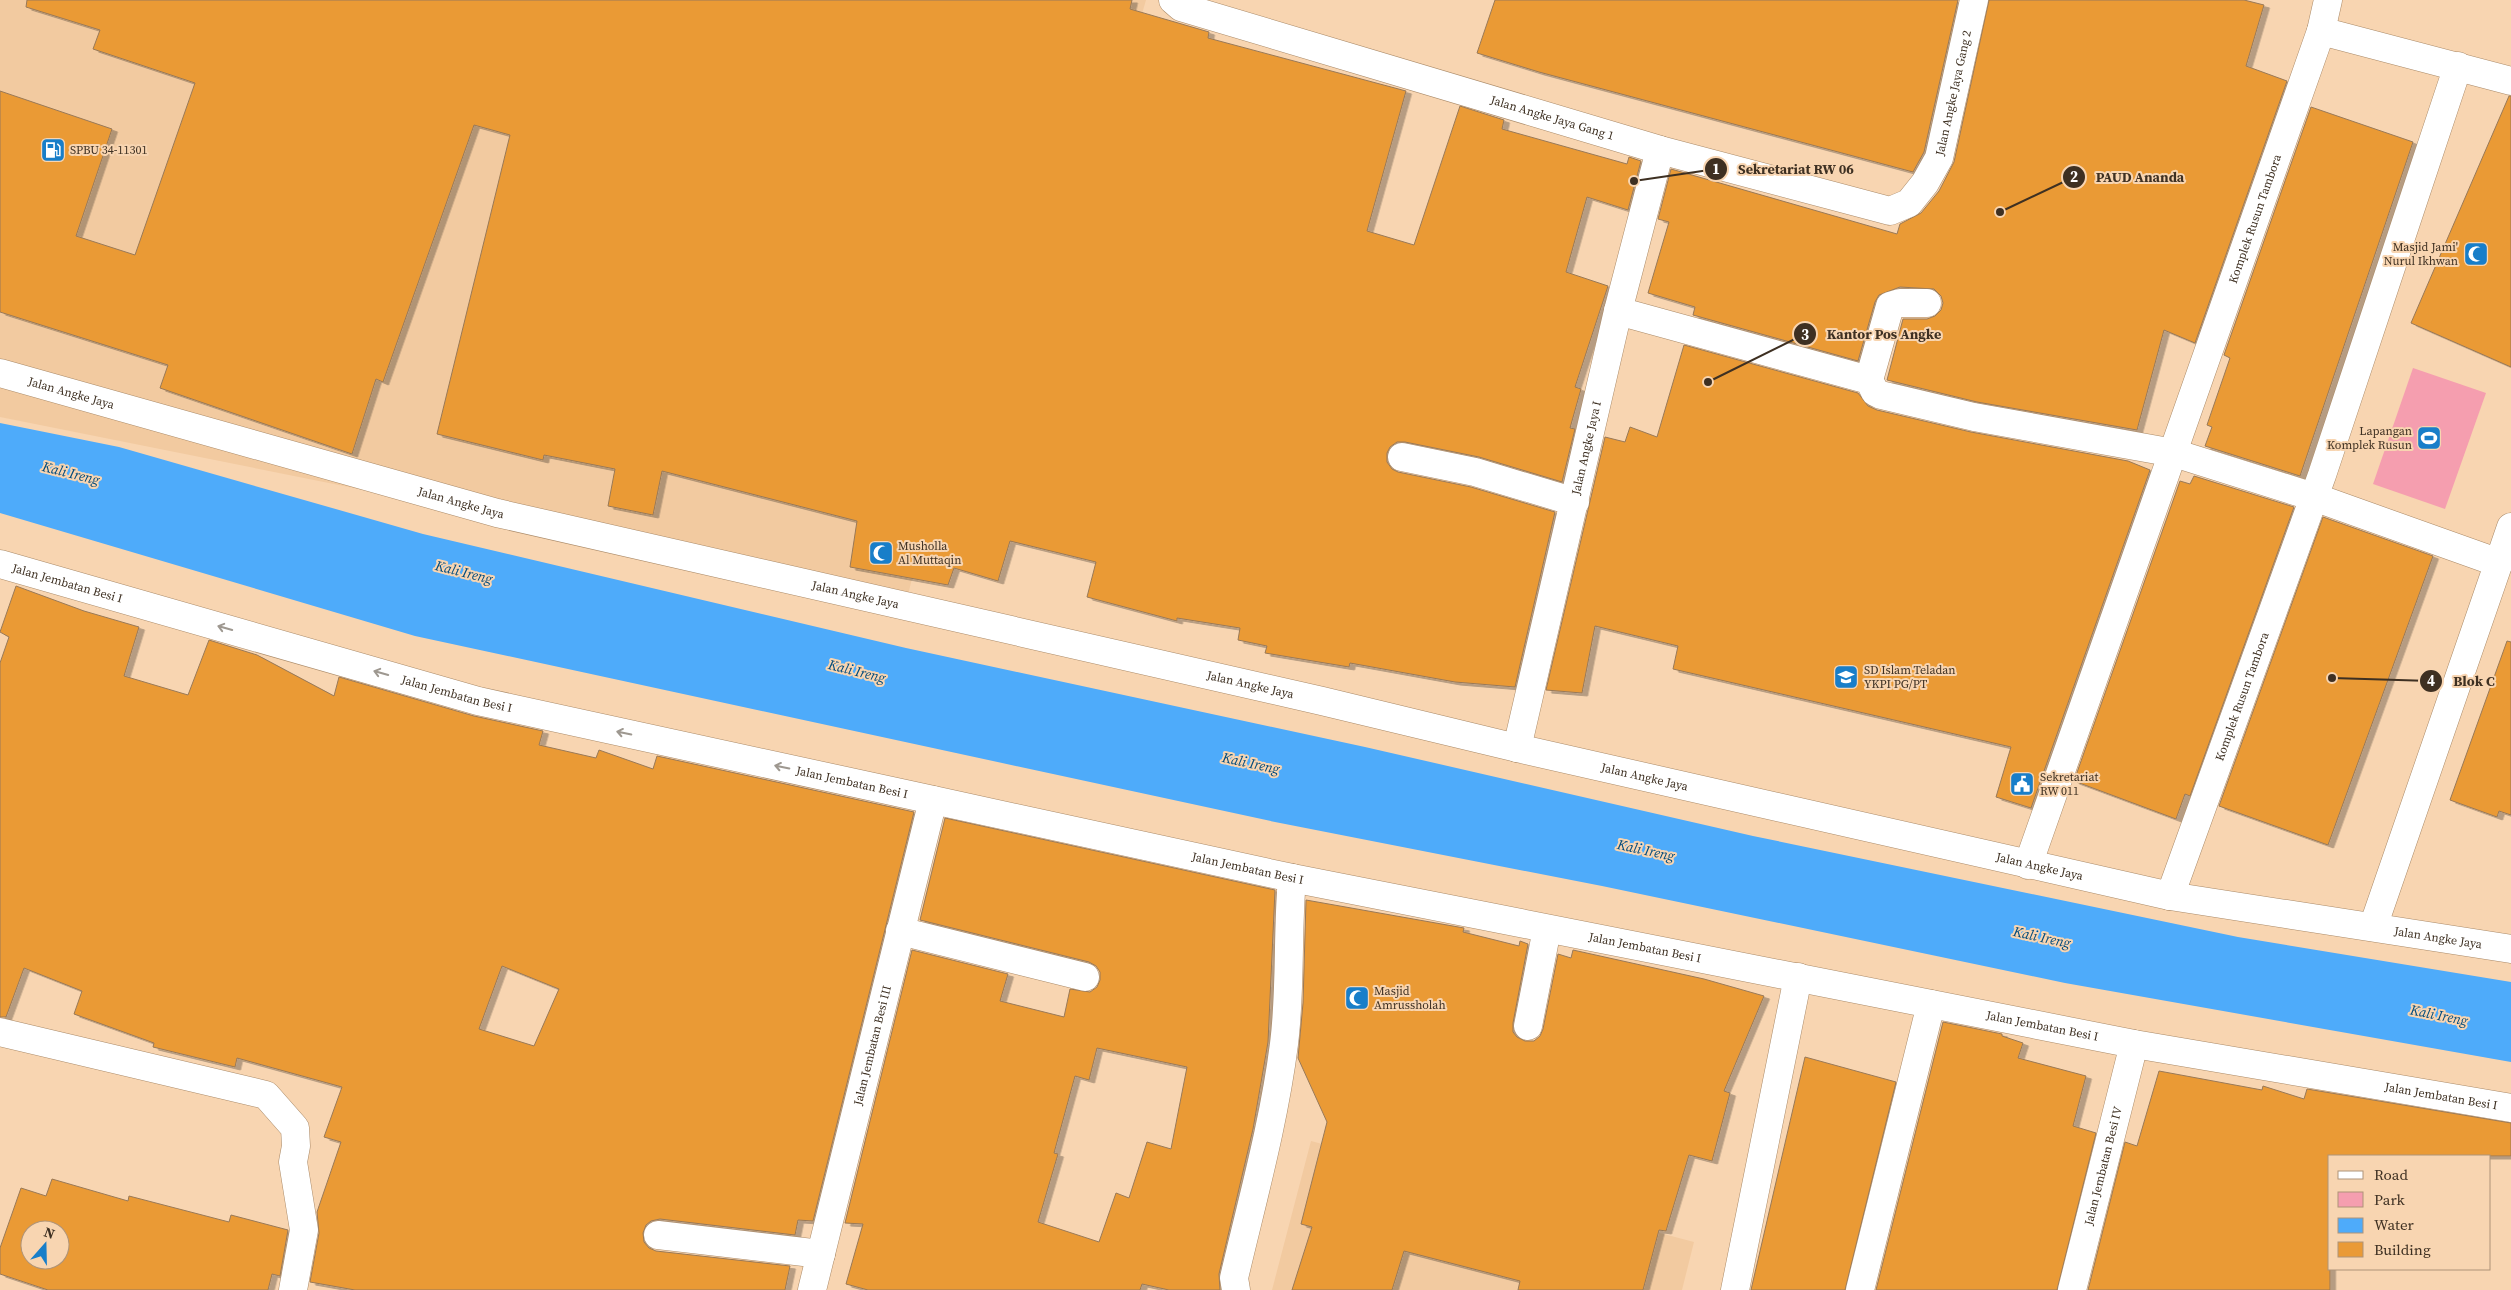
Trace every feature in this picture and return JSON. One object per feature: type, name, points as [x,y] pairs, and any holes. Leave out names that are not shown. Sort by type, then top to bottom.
[{"type":"street","name":"Jalan Angke Jaya Gang 1","points":[[1173,0],[1181,7],[1660,150],[1890,211],[1909,203],[1925,183]]},
{"type":"street","name":"Jalan Angke Jaya Gang 2","points":[[1925,183],[1939,158],[1974,0]]},
{"type":"street","name":"Komplek Rusun Tambora","points":[[2028,865],[2321,31],[2328,0]]},
{"type":"street","points":[[2321,31],[2511,81]]},
{"type":"street","name":"Komplek Rusun Tambora","points":[[2170,896],[2314,497],[2458,66]]},
{"type":"street","name":"Jalan Angke Jaya I","points":[[1517,748],[1576,502],[1618,311],[1660,150]]},
{"type":"street","points":[[1869,380],[1890,306],[1900,303],[1926,302]]},
{"type":"street","points":[[1618,311],[1869,380],[1876,392],[1881,395],[1974,417],[2174,453],[2314,497],[2499,563]]},
{"type":"street","name":"Jalan Angke Jaya","points":[[0,373],[497,513],[1292,694],[1517,748],[2170,896],[2511,950]]},
{"type":"street","points":[[1402,457],[1476,472],[1576,502]]},
{"type":"street","points":[[2373,927],[2511,527]]},
{"type":"street","name":"Jalan Jembatan Besi I","points":[[0,564],[478,701],[1292,878],[2134,1044],[2511,1108]]},
{"type":"street","name":"Jalan Jembatan Besi III","points":[[812,1290],[932,800]]},
{"type":"street","points":[[1236,1290],[1234,1278],[1262,1156],[1284,1046],[1290,966],[1289,916],[1292,878]]},
{"type":"street","points":[[1528,1026],[1547,928]]},
{"type":"street","points":[[900,931],[1085,978]]},
{"type":"street","points":[[1736,1290],[1798,977]]},
{"type":"street","points":[[1860,1290],[1931,1004]]},
{"type":"street","points":[[0,1032],[266,1095],[295,1128],[296,1146],[293,1162],[304,1230],[294,1290]]},
{"type":"street","name":"Jalan Jembatan Besi IV","points":[[2072,1290],[2134,1044]]},
{"type":"street","points":[[658,1235],[821,1254]]},
{"type":"shaded area","points":[[0,0],[1146,0],[1048,339],[976,317],[907,599],[0,417]]},
{"type":"shaded area","points":[[1311,1141],[1694,1242],[1682,1290],[1272,1290]]},
{"type":"green space","name":"Lapangan Komplek Rusun","points":[[2413,368],[2486,393],[2445,509],[2373,484]]},
{"type":"water","name":"Kali Ireng","points":[[0,423],[119,447],[423,534],[906,648],[1365,747],[1753,836],[2238,937],[2511,982],[2511,1062],[2065,983],[1602,886],[1275,822],[415,636],[0,513]]},
{"type":"building","points":[[27,0],[1132,0],[1130,9],[1209,32],[1208,38],[1406,91],[1367,231],[1414,245],[1460,106],[1504,120],[1502,129],[1627,164],[1629,157],[1641,161],[1628,210],[1587,197],[1566,272],[1608,286],[1575,387],[1581,389],[1570,428],[1575,429],[1562,482],[1479,457],[1405,442],[1397,442],[1390,447],[1387,453],[1387,462],[1392,469],[1398,472],[1471,487],[1555,512],[1515,687],[1455,682],[1350,663],[1349,667],[1265,653],[1267,646],[1238,640],[1240,628],[1177,618],[1177,621],[1087,597],[1096,562],[1010,541],[998,581],[954,568],[948,585],[850,567],[857,521],[662,471],[653,515],[608,506],[615,469],[544,455],[543,460],[437,434],[510,135],[474,125],[383,382],[376,379],[352,454],[160,388],[168,365],[0,312],[0,91],[112,129],[76,236],[135,255],[195,83],[93,49],[100,30],[26,7]]},
{"type":"building","points":[[1495,0],[1958,0],[1924,152],[1913,172],[1539,72],[1477,53]]},
{"type":"building","points":[[1989,0],[2244,0],[2264,5],[2246,66],[2287,81],[2195,343],[2164,330],[2137,430],[1977,402],[1887,380],[1903,319],[1927,319],[1935,316],[1941,310],[1943,303],[1941,296],[1934,289],[1900,287],[1879,295],[1875,302],[1858,361],[1693,315],[1695,307],[1648,293],[1669,222],[1658,219],[1671,169],[1897,234],[1900,224],[1921,213],[1939,191],[1954,162]]},
{"type":"building","name":"Masjid Jami' Nurul Ikhwan","points":[[2509,96],[2511,96],[2511,367],[2411,323]]},
{"type":"building","points":[[2311,107],[2413,142],[2300,476],[2205,446],[2212,427],[2207,425],[2230,358],[2224,355]]},
{"type":"building","points":[[1684,345],[1858,393],[1868,406],[1877,410],[1971,432],[2128,461],[2150,470],[2031,808],[1996,797],[2011,747],[1673,669],[1678,646],[1595,626],[1582,693],[1546,690],[1605,437],[1625,442],[1630,427],[1657,437]]},
{"type":"building","points":[[2194,476],[2294,507],[2190,796],[2185,794],[2176,819],[2074,781],[2180,481],[2190,484]]},
{"type":"building","points":[[2323,517],[2433,556],[2328,845],[2219,806]]},
{"type":"building","points":[[16,586],[84,611],[139,627],[124,676],[188,695],[209,640],[257,655],[334,696],[339,677],[474,716],[543,731],[539,745],[596,758],[599,750],[653,769],[657,756],[914,812],[813,1221],[798,1220],[795,1235],[660,1219],[651,1221],[646,1225],[643,1233],[644,1242],[649,1248],[656,1251],[790,1266],[785,1290],[355,1290],[310,1282],[319,1233],[317,1212],[341,1142],[324,1137],[342,1087],[237,1058],[235,1067],[153,1047],[154,1043],[74,1014],[82,991],[24,968],[6,1017],[0,1017],[0,663],[9,637],[0,632]],"holes":[[[502,966],[559,989],[534,1046],[479,1029]]]},
{"type":"building","points":[[2507,641],[2511,642],[2511,815],[2499,811],[2497,817],[2450,800]]},
{"type":"building","points":[[945,818],[1275,890],[1268,1042],[1253,1129],[1219,1274],[1220,1290],[1169,1290],[1142,1284],[1140,1290],[868,1290],[846,1284],[863,1224],[845,1223],[912,950],[1008,974],[1000,1001],[1064,1017],[1070,989],[1090,992],[1097,987],[1100,980],[1100,972],[1096,966],[1089,962],[920,920]],"holes":[[[1097,1048],[1187,1067],[1171,1149],[1147,1142],[1129,1198],[1116,1193],[1099,1242],[1038,1222],[1058,1154],[1054,1153],[1075,1076],[1089,1080]]]},
{"type":"building","points":[[1306,900],[1464,928],[1463,932],[1519,946],[1520,941],[1528,944],[1513,1023],[1513,1032],[1517,1037],[1525,1041],[1534,1041],[1540,1036],[1543,1029],[1558,954],[1571,958],[1573,950],[1704,979],[1764,996],[1724,1091],[1730,1093],[1712,1161],[1689,1155],[1666,1231],[1659,1230],[1643,1290],[1518,1290],[1520,1281],[1404,1251],[1392,1290],[1292,1290],[1312,1227],[1301,1224],[1327,1122],[1298,1058],[1303,1003]]},
{"type":"building","points":[[1943,1022],[2002,1034],[2002,1036],[2023,1043],[2018,1058],[2086,1076],[2073,1126],[2096,1133],[2057,1290],[1876,1290]]},
{"type":"building","points":[[1805,1057],[1896,1082],[1845,1290],[1751,1290]]},
{"type":"building","points":[[2159,1071],[2262,1090],[2263,1086],[2304,1099],[2307,1089],[2511,1123],[2511,1156],[2328,1155],[2328,1270],[2330,1270],[2330,1290],[2088,1290],[2125,1142],[2137,1146]]},
{"type":"building","points":[[52,1179],[128,1201],[129,1196],[229,1222],[231,1215],[288,1230],[280,1276],[272,1274],[268,1290],[48,1290],[0,1274],[0,1248],[21,1188],[46,1196]]},
{"type":"place","name":"SPBU 34-11301","points":[[53,150]]},
{"type":"place","name":"Sekretariat RW 06","points":[[1634,181]]},
{"type":"place","name":"PAUD Ananda","points":[[2000,212]]},
{"type":"place","name":"Masjid Jami' Nurul Ikhwan","points":[[2476,254]]},
{"type":"place","name":"Kantor Pos Angke","points":[[1708,382]]},
{"type":"place","name":"Lapangan Komplek Rusun","points":[[2429,438]]},
{"type":"place","name":"Musholla Al Muttaqin","points":[[881,553]]},
{"type":"place","name":"SD Islam Teladan YKPI PG/PT","points":[[1846,677]]},
{"type":"place","name":"Blok C","points":[[2332,678]]},
{"type":"place","name":"Sekretariat RW 011","points":[[2022,784]]},
{"type":"place","name":"Masjid Amrussholah","points":[[1357,998]]}]
